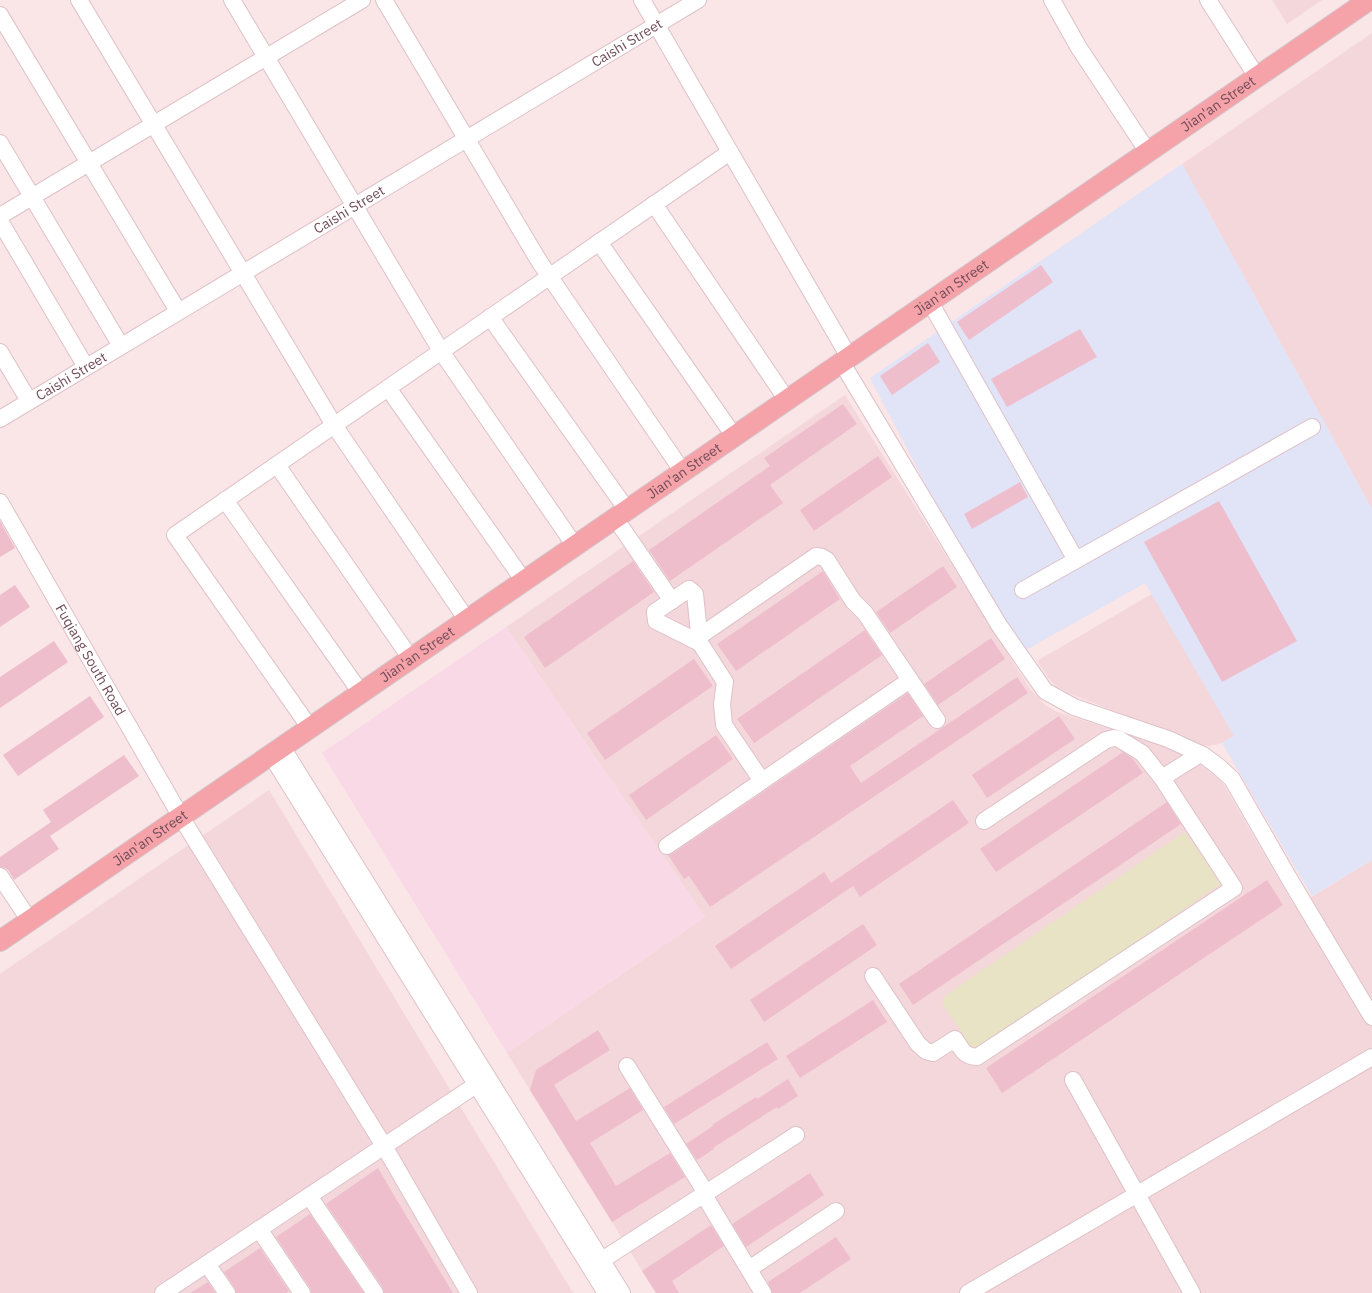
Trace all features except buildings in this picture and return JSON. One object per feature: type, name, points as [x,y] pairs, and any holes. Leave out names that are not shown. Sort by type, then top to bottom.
[{"type":"main road","name":"Jian'an Street","points":[[0,942],[1369,0]]},
{"type":"street","points":[[79,0],[334,425],[467,620]]},
{"type":"street","points":[[232,0],[441,351],[576,546]]},
{"type":"street","points":[[0,216],[362,0]]},
{"type":"street","points":[[384,0],[467,138],[538,261],[683,472]]},
{"type":"street","points":[[642,0],[730,152],[845,360],[1000,625],[1045,691],[1074,707],[1168,740],[1200,754],[1219,767],[1232,779],[1290,880],[1372,1017]]},
{"type":"street","name":"Caishi Street","points":[[0,419],[698,0]]},
{"type":"street","points":[[1052,0],[1079,48],[1148,152]]},
{"type":"street","points":[[1208,0],[1256,77]]},
{"type":"street","points":[[0,15],[178,312]]},
{"type":"street","points":[[0,143],[121,346]]},
{"type":"street","points":[[310,728],[175,535],[730,152]]},
{"type":"street","points":[[654,204],[787,400]]},
{"type":"street","points":[[0,221],[86,367]]},
{"type":"street","points":[[599,242],[734,436]]},
{"type":"street","points":[[930,302],[1076,560]]},
{"type":"street","points":[[490,317],[621,514],[672,600]]},
{"type":"street","points":[[0,352],[29,401]]},
{"type":"street","points":[[388,388],[524,581]]},
{"type":"street","points":[[1023,590],[1312,427]]},
{"type":"street","points":[[277,464],[411,659]]},
{"type":"street","points":[[225,500],[361,693]]},
{"type":"street","name":"Fuqiang South Road","points":[[0,502],[181,817],[384,1146],[469,1293]]},
{"type":"street","points":[[700,640],[816,556],[822,557],[827,560],[853,601],[865,613],[937,720]]},
{"type":"street","points":[[700,640],[656,621],[655,612],[689,589],[695,594],[700,640],[726,682],[722,704],[724,725],[762,781]]},
{"type":"street","points":[[667,846],[910,680]]},
{"type":"street","points":[[873,976],[918,1044],[926,1051],[933,1053],[955,1040],[962,1051],[969,1056],[977,1057],[1234,888],[1162,778],[1142,753],[1119,739],[1114,738],[1106,740],[984,821]]},
{"type":"street","points":[[276,751],[482,1080],[602,1260],[622,1293]]},
{"type":"street","points":[[1162,778],[1200,754]]},
{"type":"street","points":[[0,876],[30,921]]},
{"type":"street","points":[[968,1293],[1372,1057]]},
{"type":"street","points":[[627,1066],[763,1293]]},
{"type":"street","points":[[163,1293],[482,1080]]},
{"type":"street","points":[[482,1080],[606,1293]]},
{"type":"street","points":[[1073,1080],[1192,1293]]},
{"type":"street","points":[[602,1260],[796,1135]]},
{"type":"street","points":[[309,1196],[374,1293]]},
{"type":"street","points":[[749,1269],[836,1211]]},
{"type":"street","points":[[259,1229],[302,1293]]},
{"type":"street","points":[[207,1264],[227,1293]]},
{"type":"shaded area","points":[[1272,0],[1322,0],[1287,24]]},
{"type":"shaded area","points":[[1372,33],[1372,509],[1182,164]]},
{"type":"shaded area","points":[[1182,164],[1372,509],[1372,860],[1312,896],[1222,743],[1234,736],[1145,583],[1026,650],[1018,642],[928,489],[870,378]]},
{"type":"shaded area","points":[[845,395],[1030,689],[1044,704],[1057,712],[1182,752],[1221,780],[1295,907],[1372,860],[1372,1293],[656,1293],[507,1053],[705,917],[506,627]]},
{"type":"shaded area","points":[[1152,594],[1235,736],[1222,743],[1209,746],[1201,745],[1068,693],[1056,686],[1048,678],[1037,661]]},
{"type":"shaded area","points":[[506,627],[705,917],[507,1053],[322,753]]},
{"type":"shaded area","points":[[269,790],[573,1293],[0,1293],[0,974]]},
{"type":"shaded area","points":[[1185,832],[1221,884],[980,1048],[971,1046],[942,1003],[946,995]]}]
